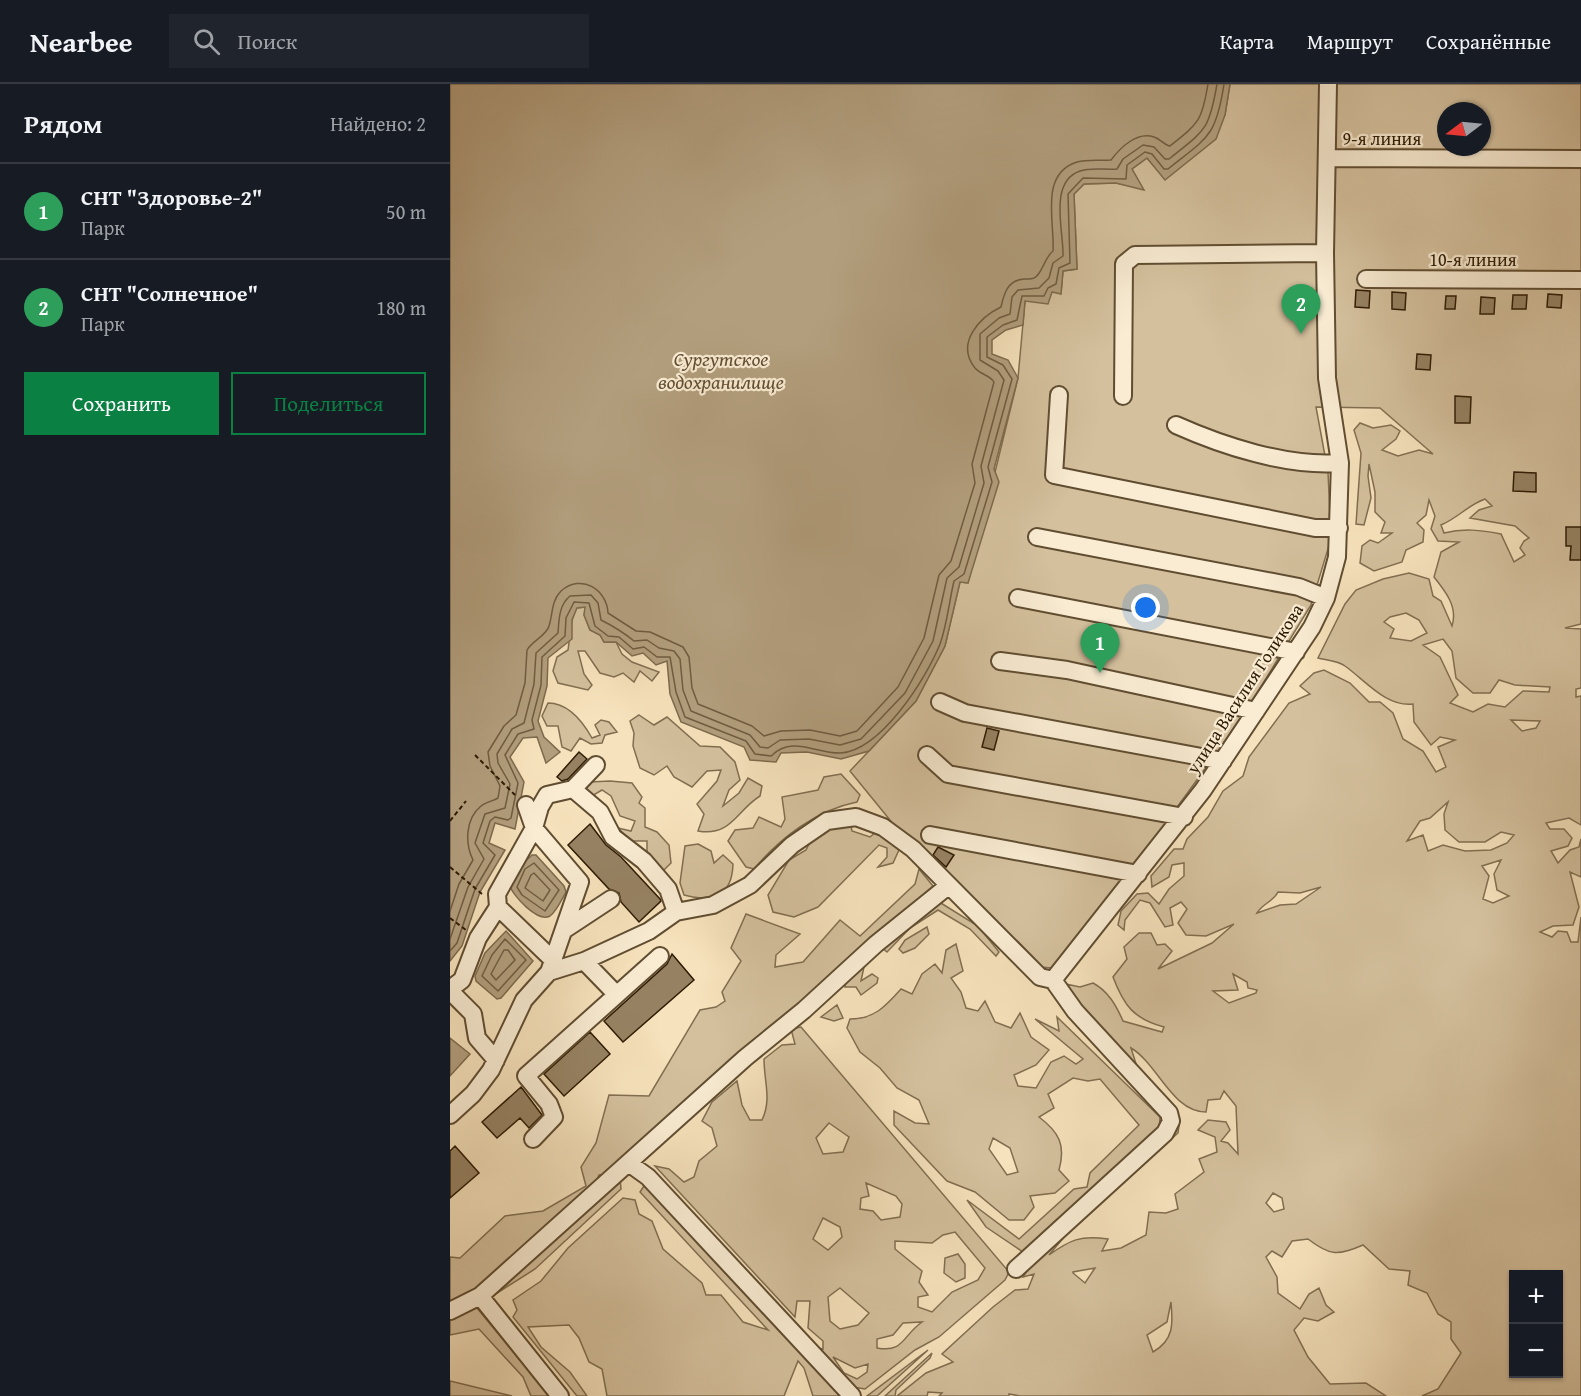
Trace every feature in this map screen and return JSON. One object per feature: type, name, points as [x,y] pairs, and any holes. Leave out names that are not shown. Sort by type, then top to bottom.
[{"type":"street","name":"улица Василия Голикова","points":[[1053,980],[1184,817],[1296,652],[1326,598],[1337,557],[1340,528],[1340,463],[1327,378],[1325,253],[1328,84]]},
{"type":"street","name":"9-я линия","points":[[1327,158],[1581,159]]},
{"type":"street","points":[[1124,396],[1124,264],[1135,255],[1325,253]]},
{"type":"street","name":"10-я линия","points":[[1366,279],[1581,280]]},
{"type":"street","points":[[1059,395],[1054,475],[1315,528],[1340,528]]},
{"type":"street","points":[[1176,425],[1219,444],[1318,465],[1340,463]]},
{"type":"street","points":[[1037,537],[1299,587],[1326,598]]},
{"type":"street","points":[[1017,598],[1296,652]]},
{"type":"street","points":[[1000,661],[1067,670],[1257,711]]},
{"type":"street","points":[[940,702],[965,713],[1223,761]]},
{"type":"street","points":[[927,755],[948,774],[1184,817]]},
{"type":"street","points":[[496,1060],[477,1038],[473,1014],[450,990],[462,980],[478,938],[498,907],[497,894],[534,828],[540,807],[547,795],[573,789],[596,765]]},
{"type":"street","points":[[573,789],[600,812],[613,837],[644,861],[668,889],[676,912]]},
{"type":"street","points":[[450,1115],[473,1094],[496,1060],[524,1000],[551,966],[580,882],[534,828],[526,805]]},
{"type":"street","points":[[551,966],[584,961],[649,931],[662,919],[676,912],[713,905],[750,885],[792,845],[827,821],[856,817],[883,827],[913,849],[1040,976],[1053,980],[1075,1011],[1169,1113],[1171,1121],[1165,1132],[1016,1269]]},
{"type":"street","points":[[930,835],[1138,874]]},
{"type":"street","points":[[450,1311],[480,1296],[630,1164],[745,1058],[804,1010],[876,944],[948,886]]},
{"type":"street","points":[[564,930],[611,899]]},
{"type":"street","points":[[498,907],[551,966]]},
{"type":"street","points":[[533,1139],[554,1117],[549,1104],[526,1076],[660,956]]},
{"type":"street","points":[[584,961],[616,994]]},
{"type":"street","points":[[630,1164],[648,1178],[852,1396]]},
{"type":"street","points":[[480,1296],[560,1396]]},
{"type":"path","points":[[475,754],[526,805]]},
{"type":"path","points":[[450,821],[466,801]]},
{"type":"path","points":[[450,867],[498,907]]},
{"type":"path","points":[[450,918],[478,938]]},
{"type":"shaded area","points":[[1230,84],[1581,84],[1581,624],[1565,628],[1581,629],[1581,688],[1576,689],[1576,697],[1581,696],[1581,825],[1569,818],[1546,823],[1550,829],[1564,829],[1572,838],[1568,846],[1551,851],[1558,863],[1570,850],[1579,847],[1581,839],[1581,877],[1570,872],[1579,907],[1573,925],[1553,926],[1540,932],[1552,937],[1558,931],[1567,932],[1571,942],[1578,942],[1581,917],[1581,1396],[1422,1396],[1438,1389],[1461,1353],[1451,1339],[1451,1322],[1438,1314],[1427,1293],[1408,1285],[1410,1271],[1389,1269],[1363,1245],[1347,1251],[1334,1252],[1322,1249],[1308,1239],[1292,1241],[1282,1257],[1272,1251],[1266,1257],[1277,1277],[1278,1293],[1300,1309],[1309,1294],[1319,1288],[1326,1305],[1334,1312],[1318,1321],[1304,1318],[1294,1330],[1308,1357],[1330,1384],[1366,1383],[1386,1396],[1020,1396],[1009,1394],[1009,1396],[939,1396],[942,1393],[928,1392],[927,1396],[897,1396],[926,1373],[953,1362],[942,1354],[1015,1290],[1028,1289],[1034,1274],[1023,1277],[1037,1256],[1179,1126],[1178,1133],[1065,1236],[1049,1255],[1070,1242],[1083,1238],[1108,1239],[1102,1251],[1121,1248],[1146,1235],[1149,1212],[1166,1213],[1178,1209],[1175,1194],[1204,1172],[1199,1159],[1217,1152],[1215,1137],[1198,1130],[1208,1120],[1226,1122],[1230,1130],[1221,1141],[1228,1143],[1238,1154],[1236,1106],[1224,1091],[1220,1099],[1208,1100],[1206,1112],[1194,1110],[1184,1104],[1174,1096],[1141,1055],[1131,1048],[1138,1070],[1069,995],[1066,984],[1080,987],[1093,983],[1111,999],[1123,1021],[1162,1032],[1164,1027],[1145,1020],[1131,1010],[1121,996],[1113,977],[1127,959],[1124,947],[1139,933],[1151,933],[1157,945],[1165,944],[1172,951],[1158,969],[1212,943],[1234,924],[1206,936],[1186,935],[1178,923],[1187,909],[1181,902],[1170,908],[1173,925],[1165,927],[1150,903],[1140,900],[1125,920],[1124,930],[1118,925],[1121,911],[1137,894],[1148,893],[1159,904],[1169,889],[1184,876],[1184,863],[1172,865],[1169,877],[1152,887],[1151,876],[1174,849],[1183,849],[1187,839],[1208,817],[1223,791],[1243,776],[1249,757],[1289,703],[1310,694],[1300,686],[1314,673],[1324,670],[1350,683],[1369,702],[1380,702],[1393,713],[1403,739],[1423,751],[1436,772],[1446,767],[1438,747],[1455,740],[1440,737],[1431,745],[1414,722],[1413,704],[1403,704],[1385,697],[1342,664],[1318,658],[1345,604],[1356,590],[1383,579],[1409,573],[1429,579],[1433,596],[1441,601],[1452,626],[1452,606],[1447,594],[1434,577],[1441,552],[1459,542],[1438,541],[1431,529],[1435,516],[1429,500],[1426,515],[1417,523],[1424,530],[1423,542],[1406,550],[1402,562],[1374,571],[1360,563],[1362,546],[1370,540],[1378,543],[1392,533],[1381,533],[1385,522],[1375,512],[1375,492],[1369,464],[1371,498],[1364,525],[1356,524],[1361,453],[1354,430],[1360,423],[1373,428],[1391,425],[1400,431],[1396,439],[1382,450],[1398,456],[1419,450],[1433,454],[1380,408],[1316,407],[1328,472],[1331,539],[1311,605],[1240,721],[1074,948],[1052,968],[1040,967],[894,825],[850,771],[916,701],[945,646],[960,582],[968,583],[1018,378],[1025,301],[1052,291],[1061,293],[1063,271],[1077,269],[1074,194],[1084,184],[1116,183],[1143,189],[1132,169],[1147,158],[1165,179],[1225,115]],"holes":[[[1485,499],[1492,506],[1479,510],[1470,518],[1515,526],[1529,538],[1520,548],[1525,555],[1514,562],[1501,534],[1472,530],[1444,533],[1441,525]],[[1406,613],[1419,620],[1427,633],[1411,641],[1390,638],[1394,629],[1384,622],[1390,617]],[[1443,639],[1452,651],[1456,678],[1473,693],[1490,693],[1499,680],[1515,685],[1550,687],[1549,692],[1523,691],[1505,707],[1488,704],[1473,712],[1450,703],[1458,695],[1440,657],[1423,645]],[[1511,720],[1540,721],[1536,728],[1522,731]],[[1448,802],[1444,814],[1445,830],[1459,842],[1485,842],[1501,832],[1514,835],[1507,843],[1491,850],[1465,851],[1443,845],[1428,851],[1423,835],[1407,841],[1420,821],[1430,818]],[[1501,860],[1494,874],[1497,890],[1509,896],[1493,903],[1483,899],[1489,876],[1482,866]],[[1321,887],[1296,904],[1280,905],[1257,913],[1278,892],[1300,893]],[[1233,974],[1247,982],[1248,988],[1257,990],[1256,993],[1229,1003],[1213,991],[1238,990]],[[1273,1193],[1282,1198],[1284,1209],[1274,1212],[1266,1203]],[[1095,1268],[1085,1283],[1073,1272]],[[1171,1302],[1171,1331],[1165,1342],[1153,1352],[1147,1335],[1167,1322]]]},
{"type":"shaded area","points":[[586,607],[584,615],[590,630],[600,635],[604,642],[616,642],[622,654],[632,662],[659,672],[652,681],[640,671],[634,682],[623,673],[614,677],[600,673],[585,651],[578,651],[584,674],[592,685],[588,690],[558,683],[553,671],[557,657],[568,650],[576,608]]},
{"type":"shaded area","points":[[548,703],[562,706],[574,714],[592,738],[600,735],[595,725],[601,720],[609,722],[617,732],[605,735],[602,743],[591,744],[580,738],[571,751],[562,747],[558,726],[547,726],[542,716]]},
{"type":"shaded area","points":[[639,715],[654,725],[667,717],[700,746],[720,747],[735,762],[740,780],[729,790],[723,806],[739,793],[748,778],[762,786],[760,796],[726,827],[709,832],[698,831],[704,814],[697,804],[717,781],[721,770],[707,771],[692,787],[674,777],[667,766],[654,775],[640,768],[633,746],[634,733],[630,721]]},
{"type":"shaded area","points":[[841,774],[860,795],[857,802],[827,811],[813,819],[787,836],[754,869],[746,867],[728,841],[735,830],[753,828],[759,817],[781,827],[785,819],[782,797],[818,790],[824,777]]},
{"type":"shaded area","points":[[590,782],[632,783],[642,797],[639,803],[645,808],[645,827],[657,832],[669,845],[671,863],[663,871],[647,853],[647,841],[630,841],[618,828],[631,831],[635,821],[620,816],[611,796],[602,790],[592,796],[582,790]]},
{"type":"shaded area","points":[[850,822],[852,831],[870,837],[876,832],[884,834],[899,850],[893,863],[878,867],[887,857],[887,848],[879,845],[818,907],[794,917],[773,912],[768,895],[789,860],[806,850],[813,836],[824,834],[829,827]]},
{"type":"shaded area","points":[[698,844],[711,851],[714,863],[723,855],[733,864],[729,884],[718,895],[703,898],[684,895],[680,883],[685,846]]},
{"type":"shaded area","points":[[919,869],[933,886],[612,1174],[599,1175],[593,1190],[469,1298],[450,1304],[450,1257],[460,1258],[505,1216],[543,1211],[586,1186],[581,1167],[596,1143],[609,1095],[649,1096],[700,1010],[716,1007],[725,1001],[722,992],[741,961],[731,948],[746,914],[800,934],[776,955],[775,967],[803,962],[840,920],[860,936],[915,884]]},
{"type":"shaded area","points":[[936,900],[978,926],[999,952],[996,956],[970,929],[938,910],[910,928],[887,952],[880,946]]},
{"type":"shaded area","points":[[927,927],[929,934],[915,948],[903,953],[899,949],[905,940]]},
{"type":"shaded area","points":[[956,944],[963,971],[951,978],[961,992],[966,1008],[978,1011],[985,1001],[995,1022],[1011,1028],[1020,1013],[1031,1037],[1049,1050],[1036,1065],[1014,1075],[1018,1086],[1036,1088],[1051,1062],[1064,1056],[1076,1064],[1083,1059],[1035,1019],[1059,1031],[1057,1017],[1160,1117],[1159,1131],[1023,1252],[986,1227],[967,1200],[1019,1239],[1074,1189],[1087,1187],[1090,1173],[1139,1125],[1100,1079],[1088,1081],[1073,1078],[1048,1094],[1054,1108],[1039,1117],[1052,1128],[1059,1140],[1062,1153],[1059,1170],[1069,1181],[1055,1193],[1030,1196],[1034,1207],[1024,1220],[1009,1220],[975,1192],[947,1181],[894,1125],[894,1111],[915,1123],[929,1124],[919,1100],[897,1088],[880,1068],[860,1052],[847,1028],[850,1019],[866,1017],[878,1011],[901,989],[912,994],[922,974],[935,964],[942,973],[946,950]],"holes":[[[993,1138],[1010,1148],[1018,1172],[1007,1175],[989,1149]]]},
{"type":"shaded area","points":[[865,962],[861,981],[872,974],[878,978],[877,983],[861,995],[856,987],[845,987],[846,979]]},
{"type":"shaded area","points":[[837,1005],[843,1018],[834,1021],[821,1017]]},
{"type":"shaded area","points":[[801,1027],[1009,1272],[1005,1280],[939,1337],[915,1350],[865,1389],[847,1386],[812,1347],[823,1349],[823,1341],[808,1328],[810,1301],[797,1301],[795,1317],[655,1166],[669,1169],[684,1182],[694,1177],[699,1161],[717,1146],[712,1128],[702,1121],[712,1102],[737,1081],[742,1105],[750,1120],[762,1120],[767,1105],[764,1059],[782,1045],[795,1044],[791,1029]],"holes":[[[829,1123],[849,1137],[843,1152],[823,1154],[816,1138]],[[866,1183],[896,1196],[902,1204],[900,1217],[881,1220],[873,1211],[860,1209],[861,1198],[869,1196]],[[823,1218],[840,1227],[842,1237],[828,1250],[813,1239]],[[955,1232],[985,1268],[978,1280],[952,1292],[932,1312],[918,1307],[918,1297],[928,1295],[919,1282],[922,1271],[895,1249],[895,1241],[932,1243],[943,1235]],[[840,1288],[869,1313],[858,1325],[840,1329],[830,1321],[828,1297]],[[922,1322],[898,1346],[886,1349],[877,1348],[877,1339],[893,1335],[903,1323]],[[833,1357],[855,1368],[868,1364],[867,1372],[857,1379],[844,1373]]]},
{"type":"shaded area","points":[[620,1179],[621,1189],[535,1269],[497,1293]]},
{"type":"shaded area","points":[[646,1183],[839,1396],[813,1396],[804,1368],[798,1361],[784,1396],[607,1396],[602,1369],[589,1362],[579,1338],[569,1325],[528,1327],[541,1347],[570,1372],[587,1396],[577,1396],[513,1317],[517,1310],[513,1300],[541,1281],[568,1248],[623,1198],[635,1200],[639,1214],[652,1221],[663,1249],[702,1283],[706,1295],[721,1295],[743,1322],[768,1330],[640,1192]]},
{"type":"shaded area","points":[[958,1254],[965,1264],[965,1278],[956,1282],[944,1273],[945,1258]]},
{"type":"shaded area","points":[[477,1308],[550,1396],[531,1396],[523,1377],[479,1329],[450,1335],[450,1316]]},
{"type":"shaded area","points":[[928,1350],[877,1396],[867,1396]]},
{"type":"shaded area","points":[[932,1353],[930,1358],[896,1390],[895,1396],[885,1396]]},
{"type":"shaded area","points":[[450,1381],[512,1396],[450,1396]]},
{"type":"water","name":"Сургутское водохранилище","points":[[450,84],[1230,84],[1225,115],[1216,139],[1165,180],[1147,158],[1132,169],[1144,190],[1116,183],[1084,184],[1074,194],[1077,269],[1063,271],[1061,294],[1052,292],[1048,304],[1025,301],[1023,325],[1006,330],[992,340],[992,354],[1008,360],[1018,378],[994,469],[999,482],[968,583],[960,582],[945,646],[916,701],[869,751],[841,759],[807,752],[781,753],[776,762],[750,760],[744,747],[681,722],[670,694],[667,661],[656,665],[643,653],[632,656],[616,642],[604,642],[600,635],[590,630],[584,615],[585,607],[577,608],[572,620],[572,639],[548,658],[547,686],[538,721],[544,737],[560,752],[546,763],[537,737],[523,738],[510,757],[524,782],[515,829],[495,823],[489,843],[505,850],[480,892],[462,946],[450,961]]},
{"type":"water","points":[[532,855],[536,855],[564,886],[566,892],[550,916],[539,916],[533,912],[521,902],[510,886],[520,866]]},
{"type":"water","points":[[506,931],[533,961],[501,998],[497,999],[476,981],[475,976],[485,953]]},
{"type":"water","points":[[450,1038],[470,1054],[450,1076]]},
{"type":"building","points":[[1356,290],[1370,291],[1369,308],[1355,307]]},
{"type":"building","points":[[1392,292],[1406,293],[1405,310],[1392,309]]},
{"type":"building","points":[[1548,294],[1562,295],[1561,308],[1547,307]]},
{"type":"building","points":[[1513,295],[1527,295],[1526,309],[1512,309]]},
{"type":"building","points":[[1446,296],[1456,296],[1455,309],[1445,309]]},
{"type":"building","points":[[1481,297],[1495,298],[1494,314],[1480,314]]},
{"type":"building","points":[[1417,354],[1431,355],[1430,370],[1416,369]]},
{"type":"building","points":[[1455,396],[1471,397],[1470,423],[1455,423]]},
{"type":"building","points":[[1514,472],[1536,473],[1536,492],[1513,491]]},
{"type":"building","points":[[1566,527],[1581,527],[1581,560],[1570,560],[1571,546],[1566,546]]},
{"type":"building","points":[[987,728],[999,731],[994,750],[982,747]]},
{"type":"building","points":[[579,752],[587,759],[568,779],[562,781],[557,777]]},
{"type":"building","points":[[590,824],[606,845],[621,857],[661,901],[639,922],[621,902],[619,893],[609,889],[568,845]]},
{"type":"building","points":[[938,847],[954,855],[946,867],[933,855]]},
{"type":"building","points":[[672,954],[694,980],[623,1042],[604,1021],[667,964]]},
{"type":"building","points":[[590,1032],[610,1054],[564,1096],[544,1074]]},
{"type":"building","points":[[521,1087],[542,1115],[529,1128],[520,1118],[497,1138],[482,1122]]},
{"type":"building","points":[[455,1146],[479,1173],[450,1198],[450,1151]]},
{"type":"place","name":"СНТ \"Солнечное\"","points":[[1301,334]]},
{"type":"place","name":"СНТ \"Здоровье-2\"","points":[[1100,673]]}]
